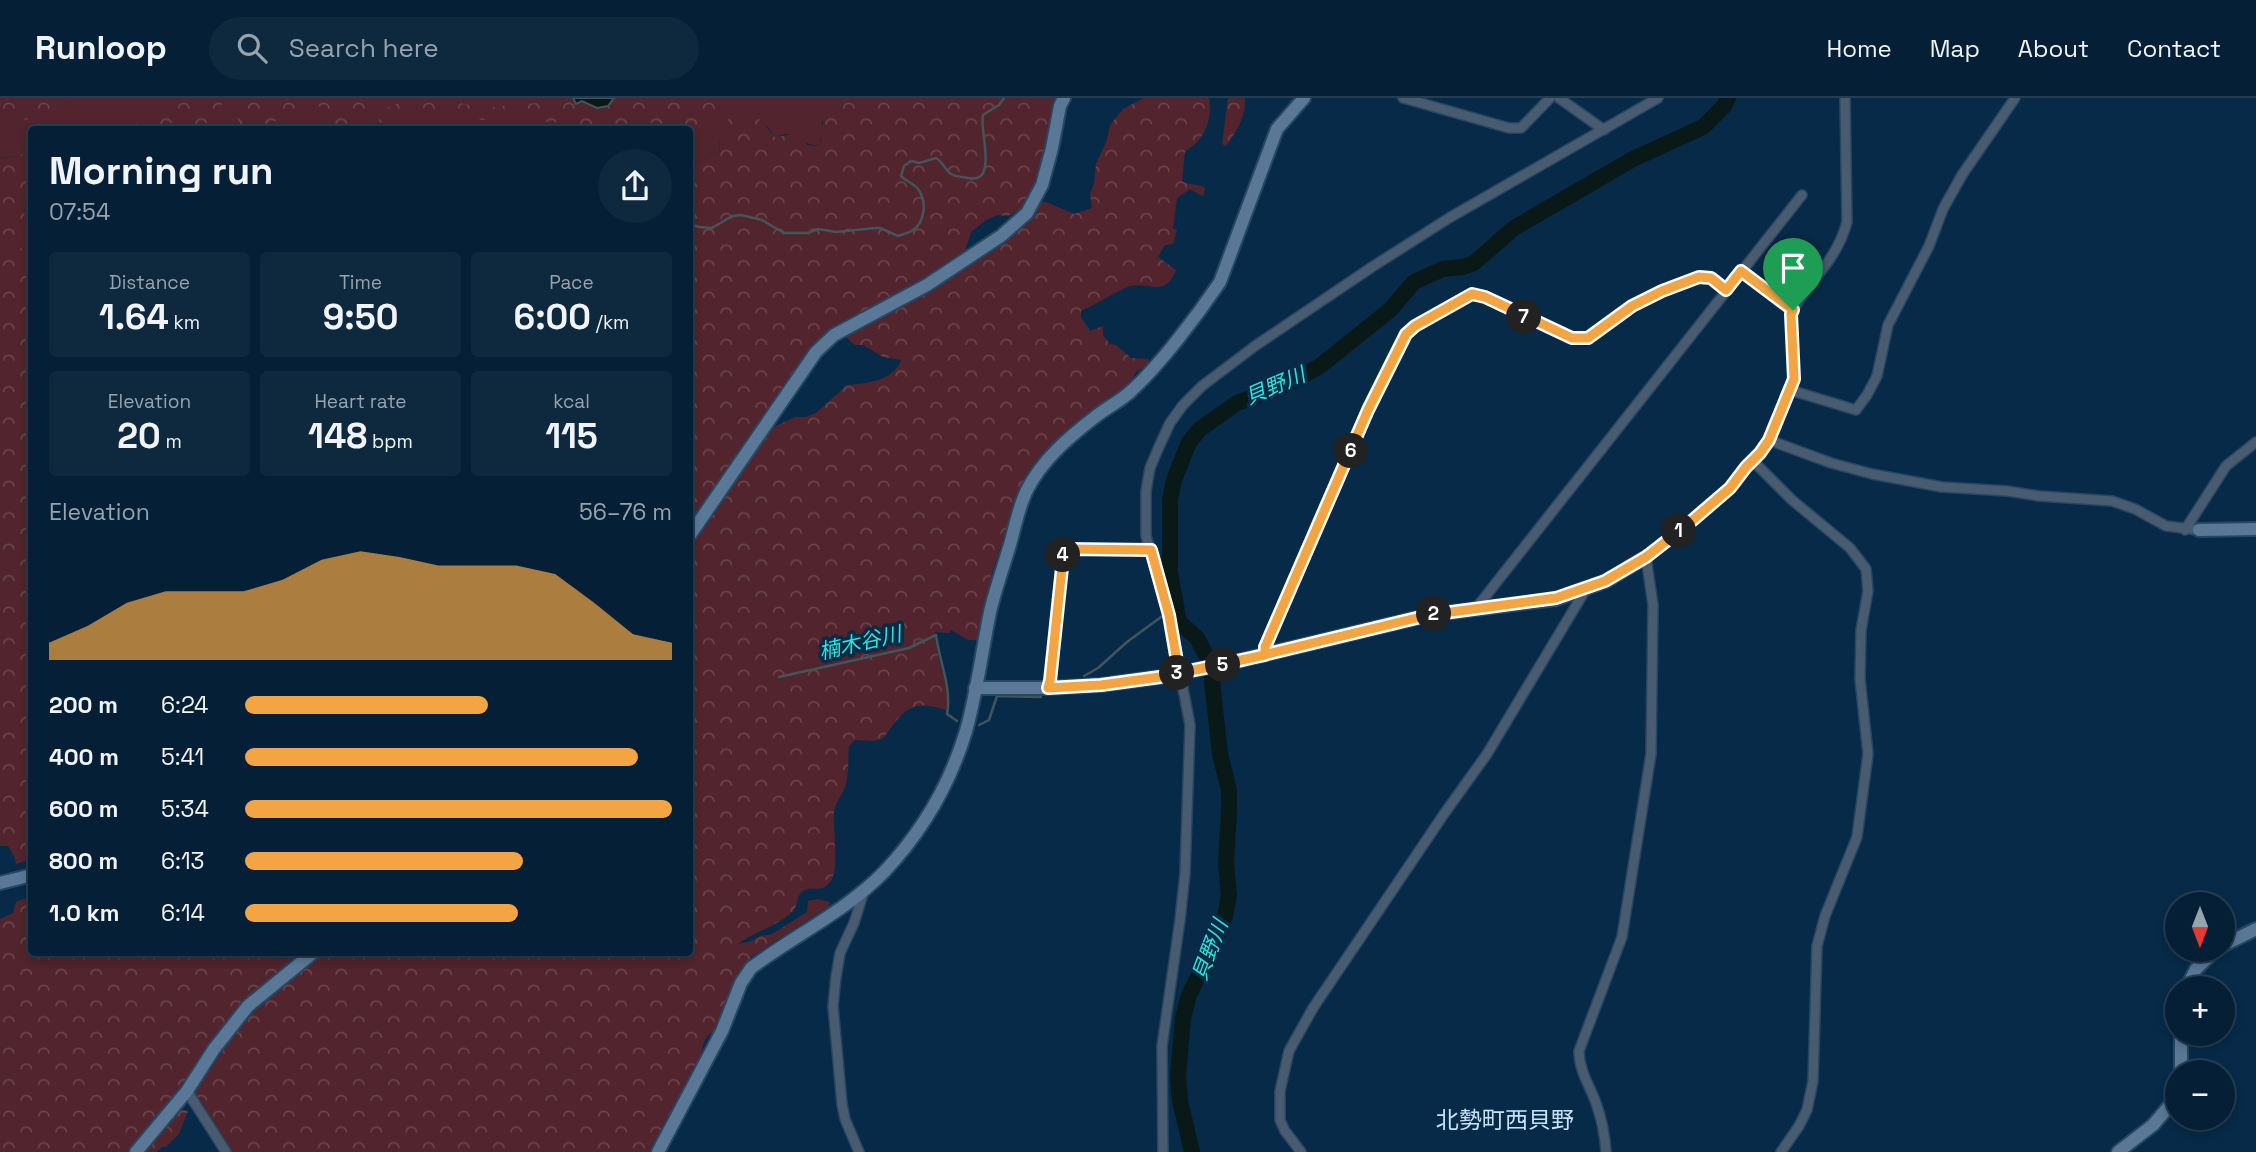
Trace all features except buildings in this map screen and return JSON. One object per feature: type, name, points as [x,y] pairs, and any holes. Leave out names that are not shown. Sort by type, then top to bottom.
[{"type":"street","points":[[693,532],[816,352],[834,335],[927,285],[1001,236],[1027,213],[1042,185],[1064,98]]},
{"type":"street","points":[[658,1152],[722,1031],[741,983],[751,968],[864,891],[916,834],[931,812],[957,757],[966,729],[991,609],[1017,514],[1027,489],[1041,466],[1065,442],[1128,394],[1144,378],[1208,299],[1220,282],[1278,129],[1304,98]]},
{"type":"street","points":[[1403,98],[1509,128],[1521,128],[1550,98]]},
{"type":"street","points":[[1559,98],[1604,130]]},
{"type":"street","points":[[1163,1152],[1162,1037],[1180,920],[1186,858],[1190,725],[1168,610],[1146,536],[1146,491],[1150,468],[1170,423],[1202,386],[1255,346],[1372,267],[1449,218],[1658,98]]},
{"type":"street","points":[[975,688],[1101,685],[1230,663],[1429,615],[1556,598],[1587,589],[1646,557],[1730,488],[1769,440],[1794,379],[1791,314],[1842,241],[1847,222],[1845,98]]},
{"type":"street","points":[[1790,390],[1856,410],[1877,376],[1888,325],[1929,246],[1943,209],[2015,98]]},
{"type":"street","points":[[1477,607],[1802,195]]},
{"type":"street","points":[[1741,271],[1793,310]]},
{"type":"street","points":[[1265,655],[1265,647],[1368,410],[1406,334],[1415,326],[1472,294],[1485,297],[1564,336],[1588,338],[1632,306],[1699,277],[1711,278],[1726,290]]},
{"type":"street","points":[[1769,440],[1831,463],[1912,482],[2120,502],[2166,526],[2185,530],[2256,529]]},
{"type":"street","points":[[2185,530],[2227,466],[2256,442]]},
{"type":"street","points":[[1754,461],[1792,500],[1850,548],[1866,569],[1868,591],[1861,630],[1860,660],[1868,754],[1857,837],[1825,916],[1817,946],[1813,1081],[1807,1110],[1800,1126],[1781,1152]]},
{"type":"street","points":[[1048,688],[1064,549],[1151,550]]},
{"type":"street","points":[[1606,1152],[1604,1130],[1596,1102],[1585,1079],[1580,1051],[1622,937],[1651,754],[1654,605],[1646,557]]},
{"type":"street","points":[[1301,1152],[1280,1120],[1280,1091],[1289,1051],[1313,1008],[1487,754],[1587,589]]},
{"type":"street","points":[[0,883],[28,876]]},
{"type":"street","points":[[859,1152],[845,1119],[842,1104],[833,1006],[840,953],[854,923],[864,891]]},
{"type":"street","points":[[2235,940],[2256,929]]},
{"type":"street","points":[[136,1152],[187,1091],[214,1049],[248,1006],[309,956]]},
{"type":"street","points":[[2192,976],[2203,962]]},
{"type":"street","points":[[187,1091],[226,1152]]},
{"type":"street","points":[[2118,1152],[2153,1125],[2165,1111]]},
{"type":"green space","points":[[0,98],[73,98],[26,120],[0,119]]},
{"type":"green space","points":[[73,98],[842,98],[840,104],[825,115],[820,144],[811,145],[787,134],[775,137],[767,126],[719,138],[720,151],[708,156],[704,162],[693,160],[693,126],[28,126],[28,155],[25,152],[19,156],[0,158],[0,119],[35,115]]},
{"type":"green space","points":[[176,98],[202,98],[208,105],[221,98],[223,102],[217,117],[202,125],[167,123],[166,126],[134,126],[141,118],[160,114],[177,103]]},
{"type":"green space","points":[[226,98],[400,98],[388,103],[365,126],[332,124],[319,106],[306,99],[294,108],[294,117],[288,124],[283,125],[280,120],[269,122],[271,126],[241,126],[237,118],[232,115],[228,117],[228,107],[224,103]]},
{"type":"green space","points":[[540,98],[573,98],[576,104],[582,101],[593,107],[608,106],[618,98],[741,98],[708,132],[693,126],[654,126],[649,120],[644,126],[574,126],[554,103]]},
{"type":"green space","points":[[842,98],[1056,98],[1042,170],[1030,197],[1022,207],[1008,216],[998,215],[986,220],[971,232],[965,250],[936,271],[905,291],[842,322],[826,333],[802,362],[693,519],[693,160],[704,162],[708,156],[720,151],[719,138],[714,133],[737,111],[755,116],[775,137],[794,134],[798,138],[803,137],[807,145],[815,146],[820,144],[816,130],[823,124],[823,116],[834,105],[840,104]]},
{"type":"green space","points":[[1144,98],[1209,98],[1207,126],[1198,141],[1185,152],[1182,181],[1205,188],[1204,194],[1202,196],[1190,189],[1177,198],[1173,228],[1177,230],[1173,244],[1165,245],[1158,257],[1176,270],[1171,279],[1160,287],[1140,285],[1125,288],[1081,311],[1081,317],[1090,331],[1103,326],[1103,335],[1110,344],[1116,345],[1131,358],[1149,359],[1149,365],[1136,372],[1126,389],[1063,437],[1011,516],[992,573],[979,640],[968,640],[951,630],[949,633],[935,632],[945,681],[946,710],[925,705],[913,707],[902,715],[882,739],[855,740],[849,746],[846,783],[834,813],[835,859],[831,881],[824,888],[802,892],[795,909],[788,916],[738,944],[772,934],[807,912],[808,901],[818,899],[830,902],[829,906],[751,957],[713,1032],[703,1044],[701,1054],[649,1152],[232,1152],[194,1095],[195,1089],[245,1020],[264,999],[317,956],[693,956],[693,538],[767,430],[795,417],[816,413],[847,385],[878,380],[898,367],[901,360],[883,357],[863,345],[855,345],[847,338],[850,330],[886,312],[1038,203],[1046,202],[1074,214],[1092,208],[1090,193],[1096,164],[1107,140],[1110,125],[1123,109]]},
{"type":"green space","points":[[1228,98],[1245,98],[1245,105],[1240,123],[1226,146],[1222,144]]},
{"type":"green space","points":[[424,100],[450,101],[483,108],[537,103],[553,106],[562,118],[553,124],[531,117],[518,118],[512,115],[481,120],[470,116],[449,117],[447,111],[418,108],[414,116],[404,115],[397,121],[391,115],[382,123],[378,122],[384,110],[396,104]]},
{"type":"green space","points":[[25,152],[28,155],[28,202],[24,208],[26,225],[15,236],[28,261],[28,856],[25,861],[16,864],[8,846],[0,846],[0,158],[19,156]]},
{"type":"green space","points":[[28,203],[28,263],[15,236],[25,222],[24,208]]},
{"type":"green space","points":[[28,900],[28,956],[260,956],[285,959],[301,956],[268,984],[132,1152],[0,1152],[0,919],[13,913],[16,902]]},
{"type":"green space","points":[[179,1109],[188,1111],[179,1134],[166,1147],[156,1152],[144,1152]]},
{"type":"shaded area","points":[[573,98],[614,98],[608,106],[597,108],[582,101],[576,104]]},
{"type":"waterway","points":[[693,225],[712,228],[732,216],[741,215],[762,220],[784,233],[808,233],[818,229],[836,232],[875,228],[898,236],[908,233],[920,222],[924,205],[918,189],[901,176],[904,166],[911,161],[919,163],[936,158],[953,175],[977,178],[983,173],[986,155],[983,115],[999,105],[1004,98]]},
{"type":"waterway","name":"貝野川","points":[[1192,1152],[1180,1101],[1178,1076],[1183,1018],[1189,995],[1225,917],[1229,895],[1226,864],[1229,790],[1220,754],[1210,663],[1197,638],[1179,622],[1170,573],[1170,500],[1174,480],[1189,442],[1200,429],[1237,403],[1290,383],[1320,366],[1390,310],[1414,282],[1443,269],[1474,263],[1514,228],[1633,159],[1703,127],[1724,106],[1728,98]]},
{"type":"waterway","name":"楠木谷川","points":[[1084,676],[1098,668],[1127,642],[1176,606]]},
{"type":"waterway","name":"楠木谷川","points":[[779,677],[909,648],[936,635],[947,684],[947,714],[957,721]]},
{"type":"waterway","name":"楠木谷川","points":[[979,725],[989,720],[997,696],[1041,697]]},
{"type":"district","name":"北勢町西貝野","points":[[1505,1120]]},
{"type":"route","points":[[1741,271],[1793,310],[1791,342],[1794,379],[1769,440],[1760,453],[1730,488],[1687,525],[1646,557],[1605,581],[1556,598],[1429,615],[1363,633],[1230,663],[1160,677],[1101,685],[1048,688],[1064,549],[1151,550],[1169,615],[1179,673],[1265,655],[1265,647],[1368,410],[1406,334],[1415,326],[1472,294],[1485,297],[1572,338],[1588,338],[1632,306],[1699,277],[1711,278],[1726,290],[1741,271]]}]
